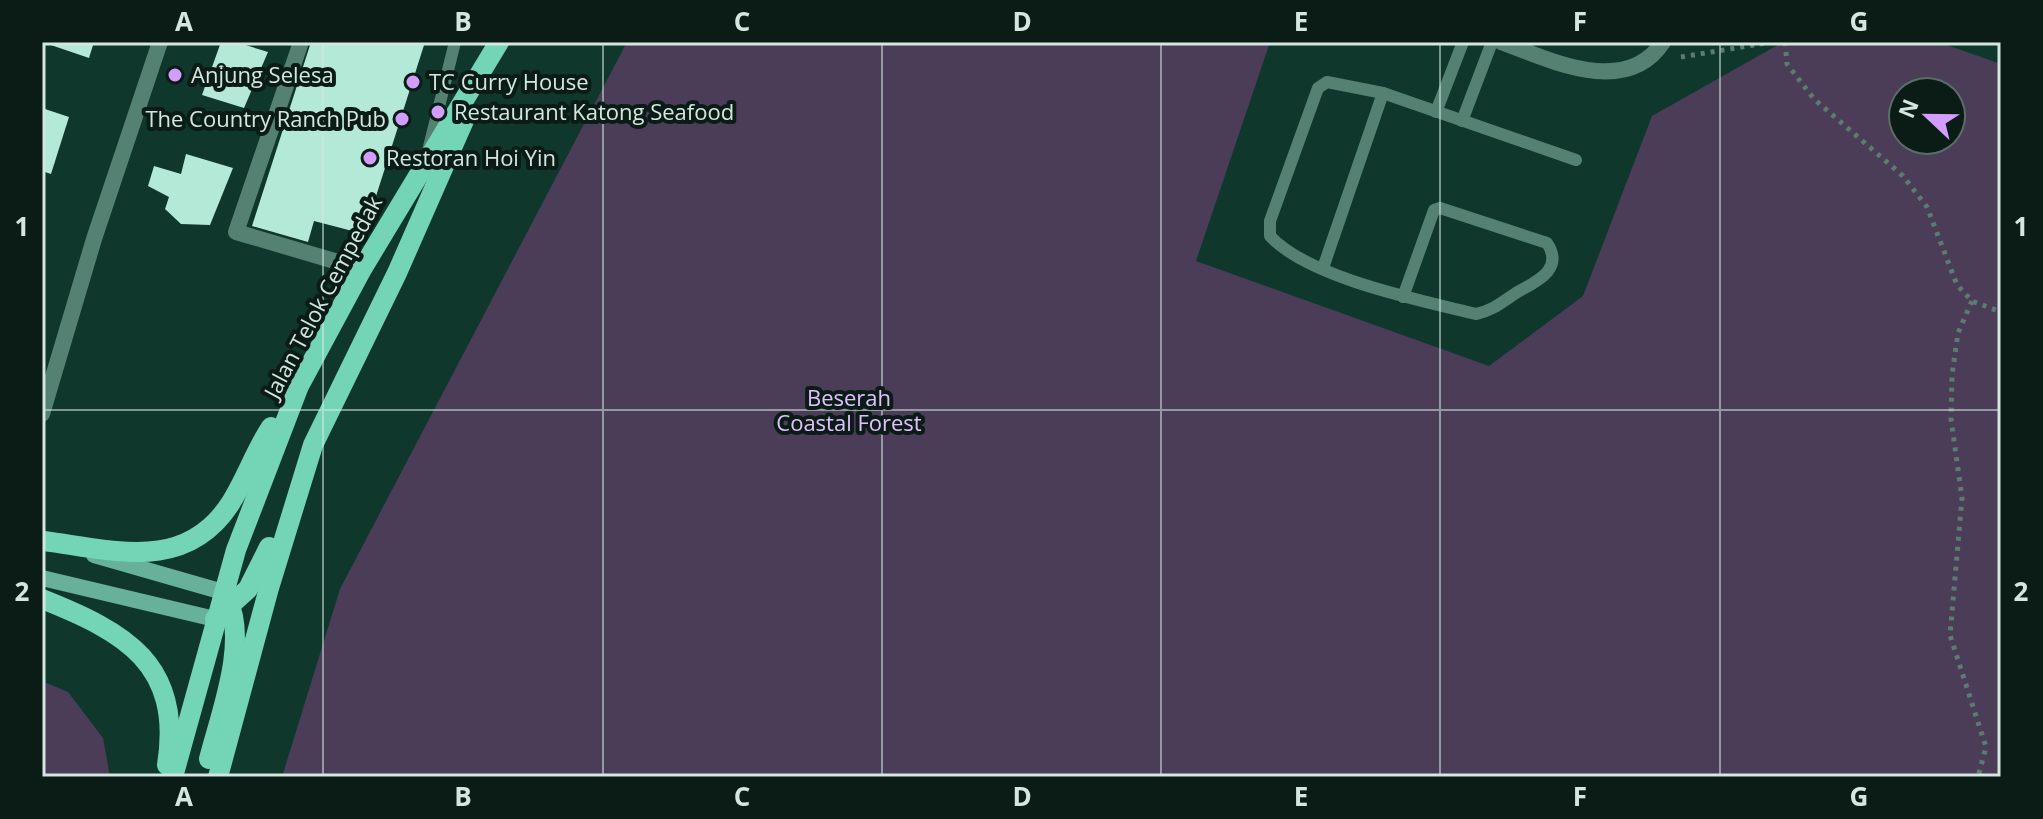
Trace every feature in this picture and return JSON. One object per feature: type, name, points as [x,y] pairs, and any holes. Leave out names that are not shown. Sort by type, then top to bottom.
[{"type":"main road","name":"Jalan Telok Cempedak","points":[[173,777],[223,606],[299,386],[362,269],[495,50]]},
{"type":"main road","points":[[204,777],[233,659],[223,606],[260,572],[282,510],[397,273],[495,50]]},
{"type":"main road","points":[[43,540],[149,553],[195,540],[215,525],[232,500],[265,436],[299,386]]},
{"type":"main road","points":[[218,777],[269,588],[313,445]]},
{"type":"main road","points":[[42,599],[104,627],[136,647],[154,669],[165,691],[168,716],[165,777]]},
{"type":"street","points":[[42,414],[94,239],[160,42]]},
{"type":"street","points":[[301,42],[236,232],[362,269]]},
{"type":"street","points":[[1501,42],[1551,60],[1603,72],[1645,63],[1663,42]]},
{"type":"street","points":[[43,540],[223,606]]},
{"type":"street","points":[[42,578],[223,606]]},
{"type":"lane","points":[[425,162],[455,42]]},
{"type":"lane","points":[[1436,112],[1463,42]]},
{"type":"lane","points":[[1462,121],[1492,42]]},
{"type":"lane","points":[[1403,297],[1434,210],[1440,208],[1547,243],[1553,252],[1552,264],[1543,279],[1487,312],[1476,314],[1403,297],[1323,268],[1282,249],[1270,236],[1270,221],[1318,88],[1327,82],[1383,93],[1576,160]]},
{"type":"lane","points":[[1323,268],[1383,93]]},
{"type":"path","points":[[1645,63],[1772,42]]},
{"type":"path","points":[[1785,42],[1787,64],[1814,99],[1903,176],[1927,207],[1957,285],[1972,301],[2001,312]]},
{"type":"path","points":[[1972,301],[1958,333],[1952,375],[1951,419],[1962,498],[1950,635],[1986,747],[1978,777]]},
{"type":"green space","name":"Beserah Coastal Forest","points":[[627,42],[1270,42],[1196,261],[1489,366],[1583,296],[1652,116],[1783,42],[1938,42],[2001,64],[2001,777],[282,777],[340,589]]},
{"type":"green space","points":[[42,681],[68,692],[103,738],[110,777],[42,777]]},
{"type":"building","points":[[42,42],[94,42],[89,58]]},
{"type":"building","points":[[221,42],[236,42],[268,52],[244,108],[202,95]]},
{"type":"building","points":[[311,42],[425,42],[364,234],[314,221],[308,242],[252,226]]},
{"type":"building","points":[[42,108],[69,117],[51,174],[42,171]]},
{"type":"building","points":[[186,154],[233,168],[210,225],[181,224],[165,209],[169,197],[148,186],[154,166],[181,174]]},
{"type":"place","name":"Anjung Selesa","points":[[175,75]]},
{"type":"place","name":"TC Curry House","points":[[413,82]]},
{"type":"place","name":"Restaurant Katong Seafood","points":[[438,112]]},
{"type":"place","name":"The Country Ranch Pub","points":[[402,119]]},
{"type":"place","name":"Restoran Hoi Yin","points":[[370,158]]}]
